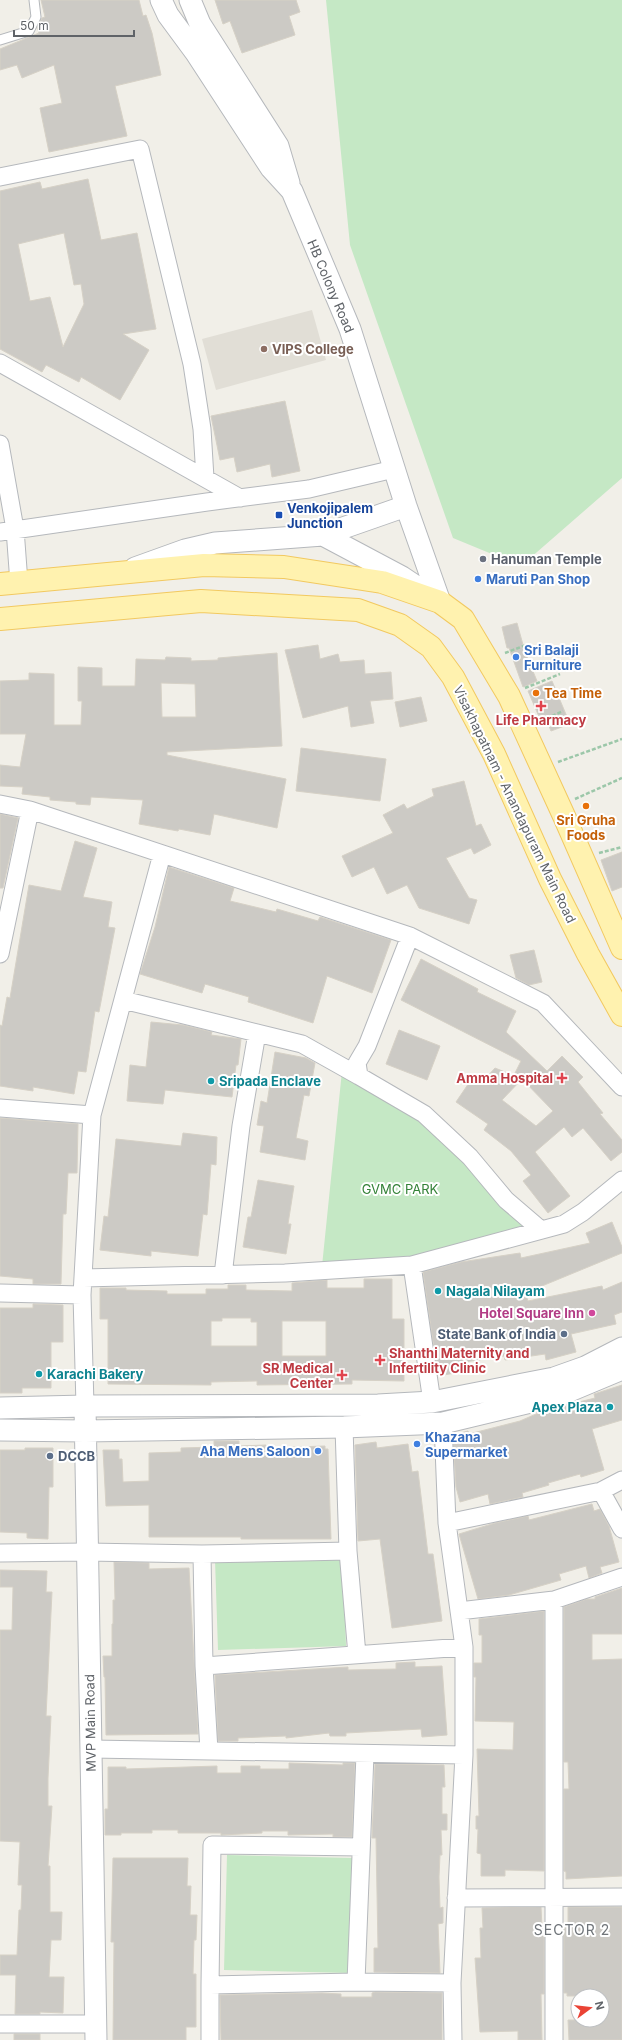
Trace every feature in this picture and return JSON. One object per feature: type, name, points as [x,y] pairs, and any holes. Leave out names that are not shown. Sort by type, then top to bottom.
[{"type":"main road","points":[[9,584],[204,565],[284,568],[382,582],[440,602],[462,619],[509,696],[622,948]]},
{"type":"main road","name":"Visakhapatnam - Anandapuram Main Road","points":[[0,619],[201,601],[358,610],[400,625],[431,647],[453,677],[494,754],[550,879],[584,948],[622,1015]]},
{"type":"street","name":"HB Colony Road","points":[[161,0],[168,15],[196,53],[271,168],[292,191],[350,329],[406,506],[440,602]]},
{"type":"street","points":[[190,0],[200,24],[278,146],[292,191]]},
{"type":"street","points":[[0,177],[140,149],[192,364],[202,429],[204,478]]},
{"type":"street","points":[[0,363],[130,438],[240,498]]},
{"type":"street","points":[[0,444],[7,530],[9,584]]},
{"type":"street","points":[[7,530],[309,490],[394,469]]},
{"type":"street","points":[[121,573],[164,557],[215,543],[322,535],[406,506]]},
{"type":"street","points":[[322,535],[402,577],[440,602]]},
{"type":"street","points":[[0,804],[30,810],[410,936],[542,1003],[622,1087]]},
{"type":"street","points":[[0,954],[6,899],[30,810]]},
{"type":"street","points":[[85,1406],[82,1295],[92,1115],[162,854]]},
{"type":"street","points":[[359,1076],[357,1064],[367,1046],[410,936]]},
{"type":"street","points":[[123,1000],[302,1044],[424,1114],[470,1157],[506,1200],[541,1230]]},
{"type":"street","points":[[223,1275],[241,1126],[257,1034]]},
{"type":"street","points":[[0,1108],[92,1115]]},
{"type":"street","points":[[83,1278],[223,1275],[412,1265],[564,1224],[583,1212],[622,1180]]},
{"type":"street","points":[[412,1265],[432,1402]]},
{"type":"street","points":[[0,1293],[82,1295]]},
{"type":"street","points":[[0,1408],[85,1406],[371,1405],[432,1402],[554,1378],[585,1368],[622,1348]]},
{"type":"street","points":[[0,1430],[85,1431],[344,1427],[444,1423],[560,1395],[622,1369]]},
{"type":"street","name":"MVP Main Road","points":[[85,1406],[96,2032]]},
{"type":"street","points":[[444,1423],[447,1523],[464,1647],[464,1755],[452,1983],[453,2040]]},
{"type":"street","points":[[344,1427],[348,1551],[357,1655]]},
{"type":"street","points":[[447,1523],[601,1491],[622,1480]]},
{"type":"street","points":[[601,1491],[622,1529]]},
{"type":"street","points":[[0,1553],[87,1552],[202,1554],[348,1551]]},
{"type":"street","points":[[202,1554],[204,1666],[209,1751]]},
{"type":"street","points":[[459,1611],[554,1600],[622,1577]]},
{"type":"street","points":[[554,1600],[554,2040]]},
{"type":"street","points":[[204,1666],[464,1647]]},
{"type":"street","points":[[91,1749],[464,1755]]},
{"type":"street","points":[[356,1982],[365,1754]]},
{"type":"street","points":[[210,2040],[212,1845],[362,1847]]},
{"type":"street","points":[[456,1898],[622,1896]]},
{"type":"street","points":[[210,1985],[356,1982],[452,1983]]},
{"type":"street","points":[[0,2024],[96,2032]]},
{"type":"lane","points":[[0,40],[29,31],[36,17],[34,0]]},
{"type":"path","points":[[488,660],[526,645]]},
{"type":"path","points":[[509,696],[560,674]]},
{"type":"path","points":[[524,728],[563,711]]},
{"type":"path","points":[[542,767],[622,740]]},
{"type":"path","points":[[573,800],[622,778]]},
{"type":"shaded area","name":"VIPS College","points":[[312,310],[326,360],[216,390],[202,339]]},
{"type":"green space","points":[[326,0],[622,0],[622,478],[521,566],[453,538],[350,245]]},
{"type":"green space","name":"GVMC PARK","points":[[342,1071],[421,1115],[535,1229],[423,1257],[322,1266]]},
{"type":"green space","points":[[343,1557],[346,1646],[218,1650],[215,1560]]},
{"type":"green space","points":[[227,1855],[353,1858],[351,1973],[224,1970]]},
{"type":"building","points":[[41,0],[139,0],[143,16],[146,15],[152,33],[161,75],[115,86],[127,136],[49,152],[40,108],[62,103],[54,65],[22,78],[17,65],[0,70],[0,49],[39,33],[37,28],[42,18],[45,17]]},
{"type":"building","points":[[215,0],[296,0],[300,12],[289,16],[295,35],[242,53],[230,21],[223,24]]},
{"type":"building","points":[[88,179],[101,240],[137,233],[156,329],[123,334],[149,350],[120,400],[81,377],[79,382],[46,365],[42,372],[0,349],[0,191],[40,182],[42,189]],"holes":[[[64,233],[74,285],[81,284],[84,304],[63,347],[50,297],[30,301],[18,244]]]},
{"type":"building","points":[[285,401],[300,471],[272,477],[270,464],[237,472],[234,457],[220,460],[211,416]]},
{"type":"building","points":[[517,623],[525,652],[537,681],[523,687],[509,648],[507,648],[502,627]]},
{"type":"building","points":[[318,645],[320,659],[338,654],[340,662],[364,660],[365,674],[391,672],[393,699],[370,701],[374,723],[351,727],[348,706],[303,718],[285,650]]},
{"type":"building","points":[[277,653],[282,746],[167,752],[167,755],[286,779],[277,828],[214,814],[210,835],[179,829],[178,831],[139,824],[143,800],[91,797],[90,805],[76,804],[76,802],[50,800],[50,797],[22,794],[23,787],[0,786],[0,765],[20,767],[26,734],[0,734],[0,681],[29,680],[29,673],[54,674],[54,725],[81,725],[82,701],[78,701],[78,667],[102,668],[102,686],[135,686],[136,659],[165,660],[166,657],[191,658],[191,661],[218,660],[218,658]],"holes":[[[161,683],[195,684],[196,717],[162,717]]]},
{"type":"building","points":[[552,681],[570,724],[551,731],[545,717],[540,719],[528,691]]},
{"type":"building","points":[[421,697],[427,721],[400,727],[395,702]]},
{"type":"building","points":[[301,748],[386,759],[380,801],[296,791]]},
{"type":"building","points":[[464,781],[476,826],[481,824],[491,845],[474,854],[471,848],[446,858],[469,898],[477,900],[469,924],[419,908],[407,885],[387,894],[374,867],[352,877],[342,856],[393,833],[383,815],[404,804],[407,809],[434,796],[432,789]]},
{"type":"building","points":[[0,814],[18,818],[3,888],[0,888]]},
{"type":"building","points":[[75,841],[97,848],[83,897],[112,902],[108,927],[115,928],[99,1012],[95,1011],[86,1072],[78,1071],[74,1094],[33,1087],[33,1091],[0,1086],[0,1025],[2,1026],[7,997],[10,998],[29,885],[61,891]]},
{"type":"building","points":[[622,852],[622,887],[612,891],[601,860]]},
{"type":"building","points":[[169,867],[234,888],[230,901],[276,912],[277,909],[318,921],[320,917],[391,940],[372,993],[327,976],[313,1023],[248,1002],[249,997],[205,984],[202,993],[140,974],[155,927]]},
{"type":"building","points":[[534,950],[542,982],[529,985],[516,978],[510,955]]},
{"type":"building","points":[[421,959],[478,989],[477,992],[516,1011],[506,1032],[547,1071],[562,1056],[583,1077],[578,1082],[603,1113],[600,1114],[622,1140],[622,1152],[611,1161],[583,1128],[572,1137],[564,1127],[535,1152],[570,1196],[548,1213],[523,1181],[531,1175],[511,1151],[484,1130],[488,1124],[456,1102],[475,1074],[484,1080],[495,1068],[520,1078],[515,1073],[521,1061],[401,1000]],"holes":[[[522,1079],[553,1111],[536,1126],[502,1100]]]},
{"type":"building","points":[[151,1022],[183,1025],[212,1032],[211,1035],[241,1039],[232,1097],[165,1090],[163,1104],[127,1101],[130,1065],[146,1067]]},
{"type":"building","points":[[399,1030],[440,1046],[427,1080],[386,1064]]},
{"type":"building","points":[[275,1052],[306,1058],[315,1063],[309,1096],[304,1095],[296,1138],[308,1141],[305,1160],[260,1152],[264,1126],[257,1125],[261,1101],[267,1103]]},
{"type":"building","points":[[0,1118],[78,1124],[77,1173],[68,1173],[66,1214],[63,1214],[61,1284],[33,1284],[33,1279],[0,1276]]},
{"type":"building","points":[[183,1133],[217,1137],[216,1165],[211,1164],[207,1215],[203,1214],[198,1256],[151,1251],[151,1256],[100,1250],[104,1216],[108,1217],[116,1139],[181,1146]]},
{"type":"building","points":[[258,1180],[294,1186],[288,1224],[291,1224],[286,1254],[243,1247],[248,1217],[251,1217]]},
{"type":"building","points":[[612,1222],[622,1247],[622,1253],[525,1293],[528,1301],[602,1286],[603,1290],[622,1282],[622,1312],[614,1315],[616,1324],[571,1334],[576,1352],[546,1360],[545,1354],[505,1360],[504,1356],[465,1362],[467,1371],[438,1376],[423,1272],[461,1262],[520,1253],[521,1258],[590,1243],[586,1233]]},
{"type":"building","points":[[364,1279],[392,1279],[392,1319],[404,1319],[404,1381],[352,1380],[352,1384],[257,1385],[257,1381],[211,1382],[211,1385],[108,1384],[108,1319],[100,1319],[100,1288],[167,1291],[167,1294],[206,1294],[206,1289],[228,1289],[228,1285],[246,1285],[246,1290],[292,1291],[292,1283],[327,1280],[327,1288],[364,1288]],"holes":[[[222,1318],[251,1318],[251,1322],[257,1322],[257,1346],[211,1346],[211,1321],[222,1321]],[[282,1321],[326,1321],[326,1356],[282,1356]]]},
{"type":"building","points":[[33,1304],[63,1305],[63,1342],[51,1342],[51,1388],[22,1388],[22,1393],[0,1393],[0,1308],[33,1308]]},
{"type":"building","points":[[622,1385],[622,1420],[592,1429],[604,1470],[581,1477],[580,1474],[548,1483],[549,1485],[522,1493],[523,1497],[490,1504],[488,1494],[460,1502],[456,1487],[453,1435],[468,1431],[469,1434],[520,1421],[543,1411],[595,1398],[594,1394]]},
{"type":"building","points":[[214,1441],[239,1441],[239,1446],[266,1445],[267,1448],[325,1446],[325,1449],[328,1449],[331,1539],[149,1537],[149,1505],[106,1506],[103,1450],[119,1450],[119,1459],[122,1459],[123,1482],[149,1481],[149,1453],[181,1452],[181,1448],[214,1447]]},
{"type":"building","points":[[376,1442],[377,1448],[408,1444],[412,1472],[418,1471],[428,1554],[433,1554],[442,1621],[392,1628],[380,1539],[358,1541],[355,1445]]},
{"type":"building","points":[[25,1448],[53,1448],[53,1487],[49,1487],[48,1539],[27,1538],[27,1533],[0,1532],[0,1450],[25,1450]]},
{"type":"building","points":[[592,1504],[594,1511],[600,1509],[609,1526],[619,1562],[600,1567],[602,1573],[589,1578],[586,1566],[559,1574],[561,1580],[509,1595],[478,1599],[459,1534],[495,1523],[528,1516],[529,1520]]},
{"type":"building","points":[[114,1562],[149,1563],[149,1569],[189,1568],[198,1734],[106,1735],[105,1677],[103,1656],[112,1656],[113,1600],[115,1600]]},
{"type":"building","points":[[0,1570],[47,1571],[46,1592],[52,1592],[46,1716],[51,1716],[48,1806],[52,1806],[48,1866],[50,1866],[50,1912],[62,1912],[61,1940],[51,1940],[49,1977],[64,1977],[63,2013],[40,2012],[40,2014],[15,2014],[16,1975],[0,1975],[0,1955],[17,1955],[19,1910],[21,1910],[22,1885],[18,1885],[20,1842],[0,1841],[0,1630],[12,1630],[13,1587],[0,1587]]},
{"type":"building","points":[[622,1588],[622,1634],[592,1634],[592,1660],[622,1659],[622,1876],[566,1879],[566,1872],[564,1871],[564,1789],[569,1789],[568,1762],[564,1762],[564,1607],[587,1599],[595,1599],[595,1597]]},
{"type":"building","points":[[544,1611],[544,1871],[505,1870],[505,1876],[481,1876],[481,1854],[477,1853],[478,1829],[476,1829],[476,1816],[479,1816],[477,1749],[513,1750],[514,1722],[475,1721],[476,1677],[474,1677],[474,1663],[482,1663],[482,1635],[479,1635],[479,1619]]},
{"type":"building","points":[[415,1662],[415,1667],[442,1666],[447,1735],[422,1737],[421,1729],[346,1733],[346,1736],[330,1736],[329,1733],[286,1738],[286,1736],[238,1738],[238,1741],[218,1741],[215,1675],[348,1667],[348,1670],[396,1669],[396,1663]]},
{"type":"building","points":[[289,1763],[343,1765],[343,1763],[355,1763],[352,1837],[333,1837],[333,1834],[288,1835],[288,1831],[262,1831],[262,1833],[221,1835],[221,1833],[178,1833],[178,1830],[152,1830],[152,1833],[121,1833],[121,1835],[105,1835],[105,1809],[108,1809],[108,1767],[126,1767],[126,1769],[217,1766],[217,1773],[241,1773],[241,1766],[260,1766],[260,1769],[289,1769]]},
{"type":"building","points":[[375,1764],[444,1765],[445,1787],[442,1787],[442,1814],[447,1814],[447,1830],[441,1830],[442,1855],[440,1855],[439,1877],[440,1908],[443,1907],[443,1923],[438,1924],[440,1973],[374,1972],[374,1948],[378,1948],[376,1838],[372,1838]]},
{"type":"building","points":[[113,1858],[188,1858],[187,1886],[191,1886],[190,1915],[197,1915],[196,1940],[194,1940],[193,1974],[196,1974],[196,2027],[186,2027],[186,2040],[113,2040],[114,1942],[111,1942]]},
{"type":"building","points":[[541,1907],[542,1928],[544,1928],[544,1994],[541,1994],[542,2040],[518,2040],[518,2031],[480,2032],[475,1958],[481,1958],[480,1928],[483,1928],[482,1908]]},
{"type":"building","points":[[568,1907],[622,1907],[622,2040],[569,2040],[568,2020],[570,2020],[570,2028],[610,2028],[610,1988],[570,1988],[570,1996],[567,1996],[567,1993],[564,1993],[564,1927],[568,1927]]},
{"type":"building","points":[[375,1992],[442,1993],[442,2040],[221,2040],[220,1995],[341,1994],[341,1997],[372,1997],[372,1993]]},
{"type":"building","points":[[14,2034],[40,2034],[40,2040],[14,2040]]},
{"type":"place","name":"VIPS College","points":[[264,349]]},
{"type":"place","name":"Venkojipalem Junction","points":[[279,515]]},
{"type":"place","name":"Hanuman Temple","points":[[483,559]]},
{"type":"place","name":"Maruti Pan Shop","points":[[478,579]]},
{"type":"place","name":"Sri Balaji Furniture","points":[[516,657]]},
{"type":"place","name":"Tea Time","points":[[536,693]]},
{"type":"place","name":"Life Pharmacy","points":[[541,706]]},
{"type":"place","name":"Sri Gruha Foods","points":[[586,806]]},
{"type":"place","name":"Amma Hospital","points":[[562,1078]]},
{"type":"place","name":"Sripada Enclave","points":[[211,1081]]},
{"type":"place","name":"Nagala Nilayam","points":[[438,1291]]},
{"type":"place","name":"Hotel Square Inn","points":[[592,1313]]},
{"type":"place","name":"State Bank of India","points":[[564,1334]]},
{"type":"place","name":"Shanthi Maternity and Infertility Clinic","points":[[380,1360]]},
{"type":"place","name":"Karachi Bakery","points":[[39,1374]]},
{"type":"place","name":"SR Medical Center","points":[[342,1375]]},
{"type":"place","name":"Apex Plaza","points":[[610,1407]]},
{"type":"place","name":"Khazana Supermarket","points":[[417,1444]]},
{"type":"place","name":"Aha Mens Saloon","points":[[318,1451]]},
{"type":"place","name":"DCCB","points":[[50,1456]]},
{"type":"district","name":"SECTOR 2","points":[[572,1929]]}]
